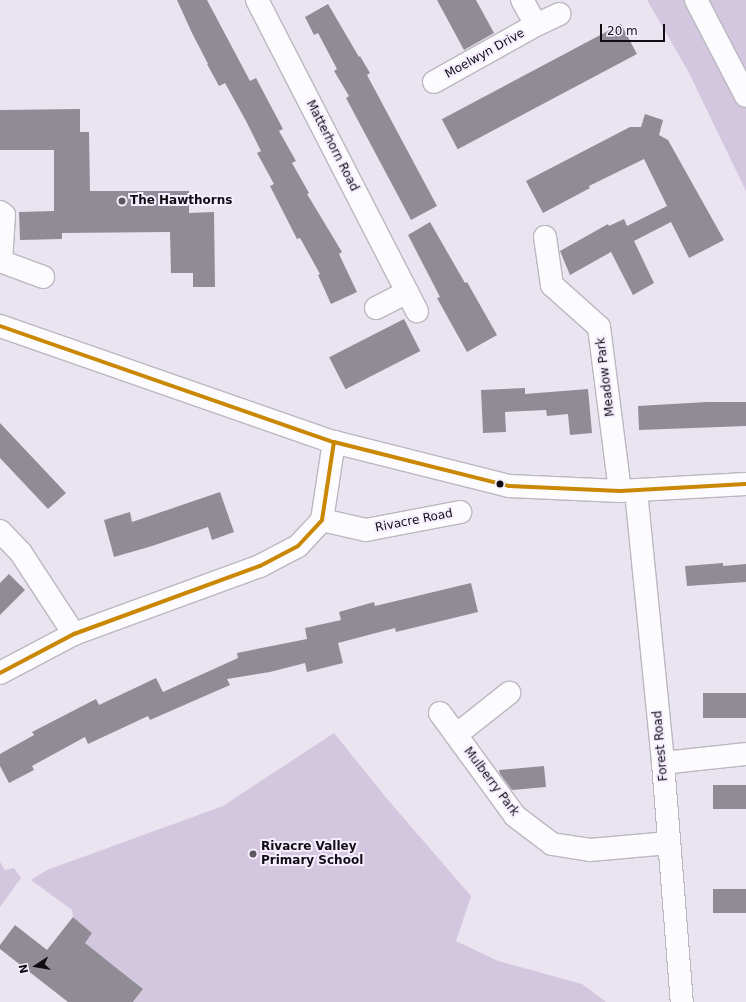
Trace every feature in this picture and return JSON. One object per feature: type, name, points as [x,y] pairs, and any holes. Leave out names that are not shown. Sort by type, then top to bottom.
[{"type":"street","name":"Matterhorn Road","points":[[257,0],[417,311]]},
{"type":"street","name":"Moelwyn Drive","points":[[522,0],[536,25]]},
{"type":"street","points":[[696,0],[746,96]]},
{"type":"street","name":"Moelwyn Drive","points":[[434,82],[536,25],[560,14]]},
{"type":"street","points":[[0,212],[4,215],[1,261],[43,278]]},
{"type":"street","name":"Meadow Park","points":[[545,238],[552,285],[599,327],[628,491]]},
{"type":"street","points":[[376,308],[407,292]]},
{"type":"street","points":[[0,326],[334,442],[509,486],[628,491],[746,484]]},
{"type":"street","points":[[0,673],[74,634],[260,566],[298,546],[322,520],[334,442]]},
{"type":"street","name":"Forest Road","points":[[628,491],[663,763],[682,1002]]},
{"type":"street","name":"Rivacre Road","points":[[322,520],[366,530],[460,512]]},
{"type":"street","points":[[0,531],[21,553],[74,634]]},
{"type":"street","points":[[456,735],[509,693]]},
{"type":"street","name":"Mulberry Park","points":[[440,713],[515,816],[552,844],[590,850],[669,843]]},
{"type":"street","points":[[663,763],[746,754]]},
{"type":"shaded area","points":[[647,0],[746,0],[746,191],[688,71]]},
{"type":"shaded area","name":"Rivacre Valley Primary School","points":[[334,733],[388,800],[471,896],[456,941],[498,961],[582,984],[606,1002],[134,1002],[143,989],[103,957],[67,965],[92,933],[73,917],[72,910],[31,880],[47,870],[223,806]]},
{"type":"shaded area","points":[[0,862],[5,870],[14,868],[21,878],[0,907]]},
{"type":"building","points":[[177,0],[207,0],[250,81],[256,78],[283,129],[279,131],[296,161],[292,163],[309,193],[307,194],[342,252],[339,254],[357,292],[331,304],[318,275],[320,274],[300,238],[297,239],[270,186],[274,184],[257,153],[261,151],[246,121],[225,83],[219,86]]},
{"type":"building","points":[[437,0],[476,0],[494,33],[464,50]]},
{"type":"building","points":[[328,4],[370,73],[367,75],[437,206],[411,220],[346,98],[349,96],[334,71],[337,69],[318,33],[314,35],[305,17]]},
{"type":"building","points":[[621,24],[637,54],[458,149],[442,119]]},
{"type":"building","name":"The Hawthorns","points":[[80,109],[80,132],[89,132],[90,191],[189,191],[189,213],[214,212],[215,287],[193,287],[193,273],[171,273],[170,232],[62,233],[62,239],[20,240],[19,212],[54,211],[54,150],[0,150],[0,110]]},
{"type":"building","points":[[645,114],[663,120],[659,135],[668,140],[724,240],[689,258],[671,222],[634,241],[654,283],[633,295],[611,252],[570,275],[560,251],[608,224],[609,226],[624,219],[627,226],[667,206],[644,159],[589,186],[590,188],[543,213],[526,181],[630,127],[641,127]]},
{"type":"building","points":[[430,222],[465,283],[467,282],[497,335],[467,352],[437,298],[440,297],[408,235]]},
{"type":"building","points":[[404,319],[420,351],[345,389],[329,357]]},
{"type":"building","points":[[525,388],[525,394],[588,389],[592,433],[570,435],[568,414],[547,416],[546,410],[505,412],[506,432],[483,433],[481,390]]},
{"type":"building","points":[[707,402],[746,402],[746,426],[639,430],[638,406]]},
{"type":"building","points":[[0,423],[66,493],[48,509],[0,458]]},
{"type":"building","points":[[220,492],[234,532],[212,540],[208,527],[114,557],[104,520],[130,512],[132,522]]},
{"type":"building","points":[[723,563],[723,566],[746,564],[746,582],[687,586],[685,566]]},
{"type":"building","points":[[9,574],[25,590],[0,615],[0,583]]},
{"type":"building","points":[[471,583],[478,612],[396,632],[395,628],[338,643],[343,663],[307,672],[305,663],[270,672],[227,679],[230,685],[150,720],[148,716],[88,744],[85,737],[32,766],[34,770],[9,783],[0,766],[0,754],[34,735],[32,732],[96,699],[99,705],[156,678],[163,692],[238,658],[237,653],[307,639],[305,628],[341,620],[339,612],[374,602],[375,606]]},
{"type":"building","points":[[703,693],[746,693],[746,718],[703,718]]},
{"type":"building","points":[[544,766],[546,787],[512,790],[500,774],[499,770]]},
{"type":"building","points":[[713,785],[746,785],[746,809],[713,809]]},
{"type":"building","points":[[713,889],[746,889],[746,913],[713,913]]},
{"type":"building","points":[[73,917],[92,933],[85,943],[143,989],[133,1002],[68,1002],[0,949],[0,945],[15,925],[47,950]]},
{"type":"transit line","points":[[0,326],[334,442],[509,486],[620,491],[746,484]]},
{"type":"transit line","points":[[0,673],[74,634],[260,566],[298,546],[322,520],[334,442]]},
{"type":"place","name":"The Hawthorns","points":[[122,201]]},
{"type":"place","name":"Rivacre Valley Primary School","points":[[253,854]]}]
